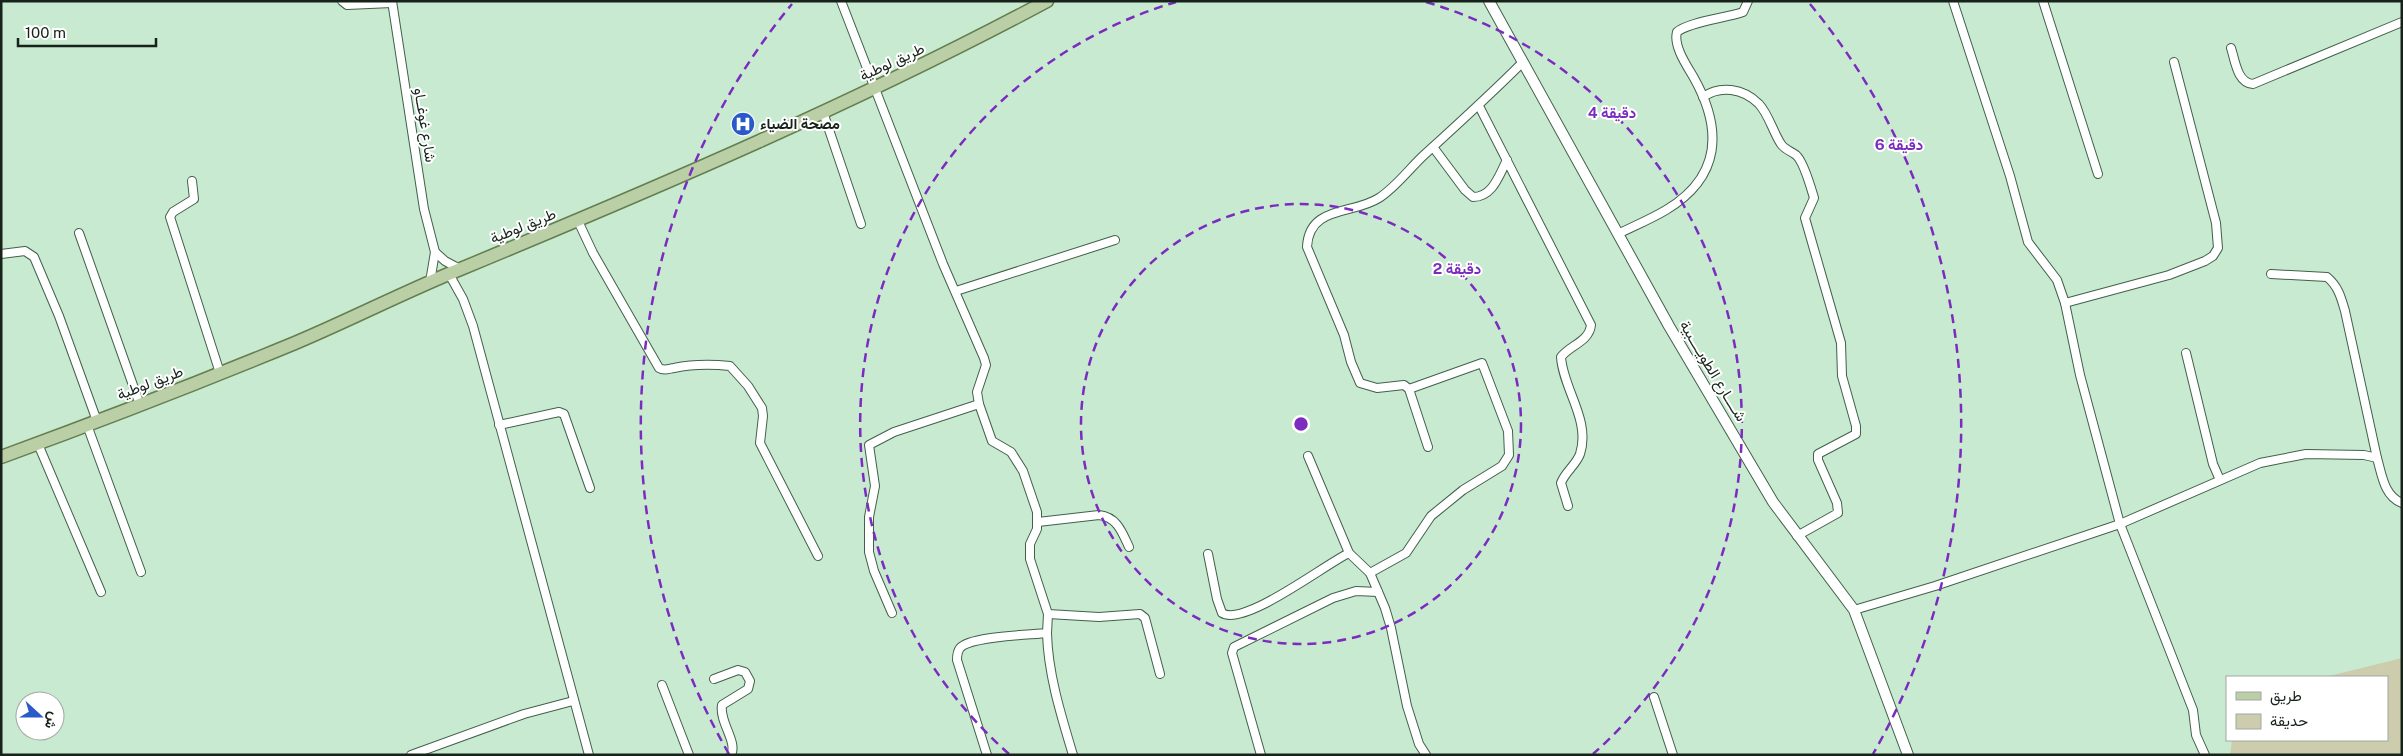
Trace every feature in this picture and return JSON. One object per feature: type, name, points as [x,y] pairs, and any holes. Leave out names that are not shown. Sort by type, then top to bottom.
[{"type":"main road","name":"طريق لوطية","points":[[1,458],[140,405],[296,342],[455,271],[578,221],[823,112],[962,46],[1047,1]]},
{"type":"street","points":[[342,1],[347,5],[392,2]]},
{"type":"street","points":[[842,1],[943,264],[956,290],[986,365],[977,392],[979,404],[992,441],[1011,452],[1023,471],[1037,512],[1038,522],[1030,544],[1030,559],[1048,614],[1047,651],[1073,755]]},
{"type":"street","name":"شــــارع الطويــــبية","points":[[1489,1],[1669,326],[1773,502],[1854,610],[1908,755]]},
{"type":"street","points":[[1618,234],[1667,210],[1696,185],[1706,170],[1712,155],[1714,139],[1712,123],[1677,43],[1677,32],[1684,26],[1728,18],[1743,12],[1748,1]]},
{"type":"street","points":[[1953,1],[2010,176],[2028,242],[2057,280],[2065,302],[2080,375],[2120,524],[2193,710],[2196,735],[2205,755]]},
{"type":"street","points":[[2043,1],[2098,174]]},
{"type":"street","name":"شارع غوغــاو","points":[[392,2],[424,209],[435,252]]},
{"type":"street","points":[[2231,48],[2242,79],[2248,84],[2253,84],[2402,22]]},
{"type":"street","points":[[2065,302],[2196,265],[2214,256],[2218,248],[2216,223],[2174,62]]},
{"type":"street","points":[[1428,447],[1409,389],[1404,385],[1377,388],[1360,383],[1351,362],[1344,335],[1307,247],[1308,234],[1316,222],[1338,211],[1366,205],[1379,198],[1479,106],[1522,63]]},
{"type":"street","points":[[1702,97],[1712,91],[1724,88],[1745,94],[1759,104],[1785,149],[1798,157],[1814,198],[1805,218],[1841,343],[1842,376],[1856,426],[1856,434],[1818,454],[1818,460],[1837,503],[1838,513],[1797,536]]},
{"type":"street","points":[[1479,106],[1591,325],[1589,332],[1582,341],[1561,357],[1583,439],[1580,455],[1561,483],[1568,506]]},
{"type":"street","points":[[823,112],[861,224]]},
{"type":"street","points":[[1433,147],[1464,190],[1473,197],[1481,197],[1489,192],[1506,160]]},
{"type":"street","points":[[192,181],[194,199],[173,212],[170,217],[220,373]]},
{"type":"street","points":[[578,221],[615,292],[659,368],[664,370],[689,365],[710,364],[730,366],[748,386],[762,408],[760,443],[818,556]]},
{"type":"street","points":[[79,233],[140,405]]},
{"type":"street","points":[[956,290],[1114,240]]},
{"type":"street","points":[[1,254],[25,251],[34,257],[59,316],[141,572]]},
{"type":"street","points":[[435,252],[455,271],[473,326],[572,700],[589,755]]},
{"type":"street","points":[[430,283],[435,252]]},
{"type":"street","points":[[2271,274],[2327,276],[2334,282],[2345,311],[2377,458],[2385,486],[2394,500],[2402,503]]},
{"type":"street","points":[[2186,353],[2213,464],[2220,480]]},
{"type":"street","points":[[1370,573],[1406,553],[1431,516],[1462,490],[1502,466],[1509,455],[1508,431],[1482,363],[1409,389]]},
{"type":"street","points":[[892,613],[874,572],[869,552],[869,516],[876,486],[869,445],[894,432],[979,404]]},
{"type":"street","points":[[499,425],[559,412],[564,414],[590,488]]},
{"type":"street","points":[[38,444],[102,592]]},
{"type":"street","points":[[1854,610],[1936,586],[2120,524],[2260,463],[2306,454],[2364,455],[2377,458]]},
{"type":"street","points":[[1308,456],[1348,553],[1370,573],[1378,592],[1391,628],[1412,725],[1419,744],[1426,755]]},
{"type":"street","points":[[1038,522],[1099,515],[1106,516],[1118,524],[1129,546]]},
{"type":"street","points":[[1208,554],[1216,600],[1222,612],[1230,616],[1241,614],[1269,602],[1331,561],[1348,553]]},
{"type":"street","points":[[1261,755],[1232,653],[1234,647],[1333,598],[1356,591],[1378,592]]},
{"type":"street","points":[[1048,614],[1100,617],[1140,614],[1145,618],[1160,674]]},
{"type":"street","points":[[987,755],[957,660],[959,650],[961,647],[976,641],[1047,633]]},
{"type":"street","points":[[714,679],[740,670],[745,672],[750,681],[748,689],[722,705],[722,717],[734,748],[731,755]]},
{"type":"street","points":[[662,685],[690,755]]},
{"type":"street","points":[[1654,697],[1673,755]]},
{"type":"street","points":[[411,755],[524,714],[572,700]]},
{"type":"green space","points":[[2402,658],[2402,755],[2230,755],[2232,741],[2388,741],[2388,676],[2329,676]]},
{"type":"place","name":"مصحة الضياء","points":[[743,124]]}]
